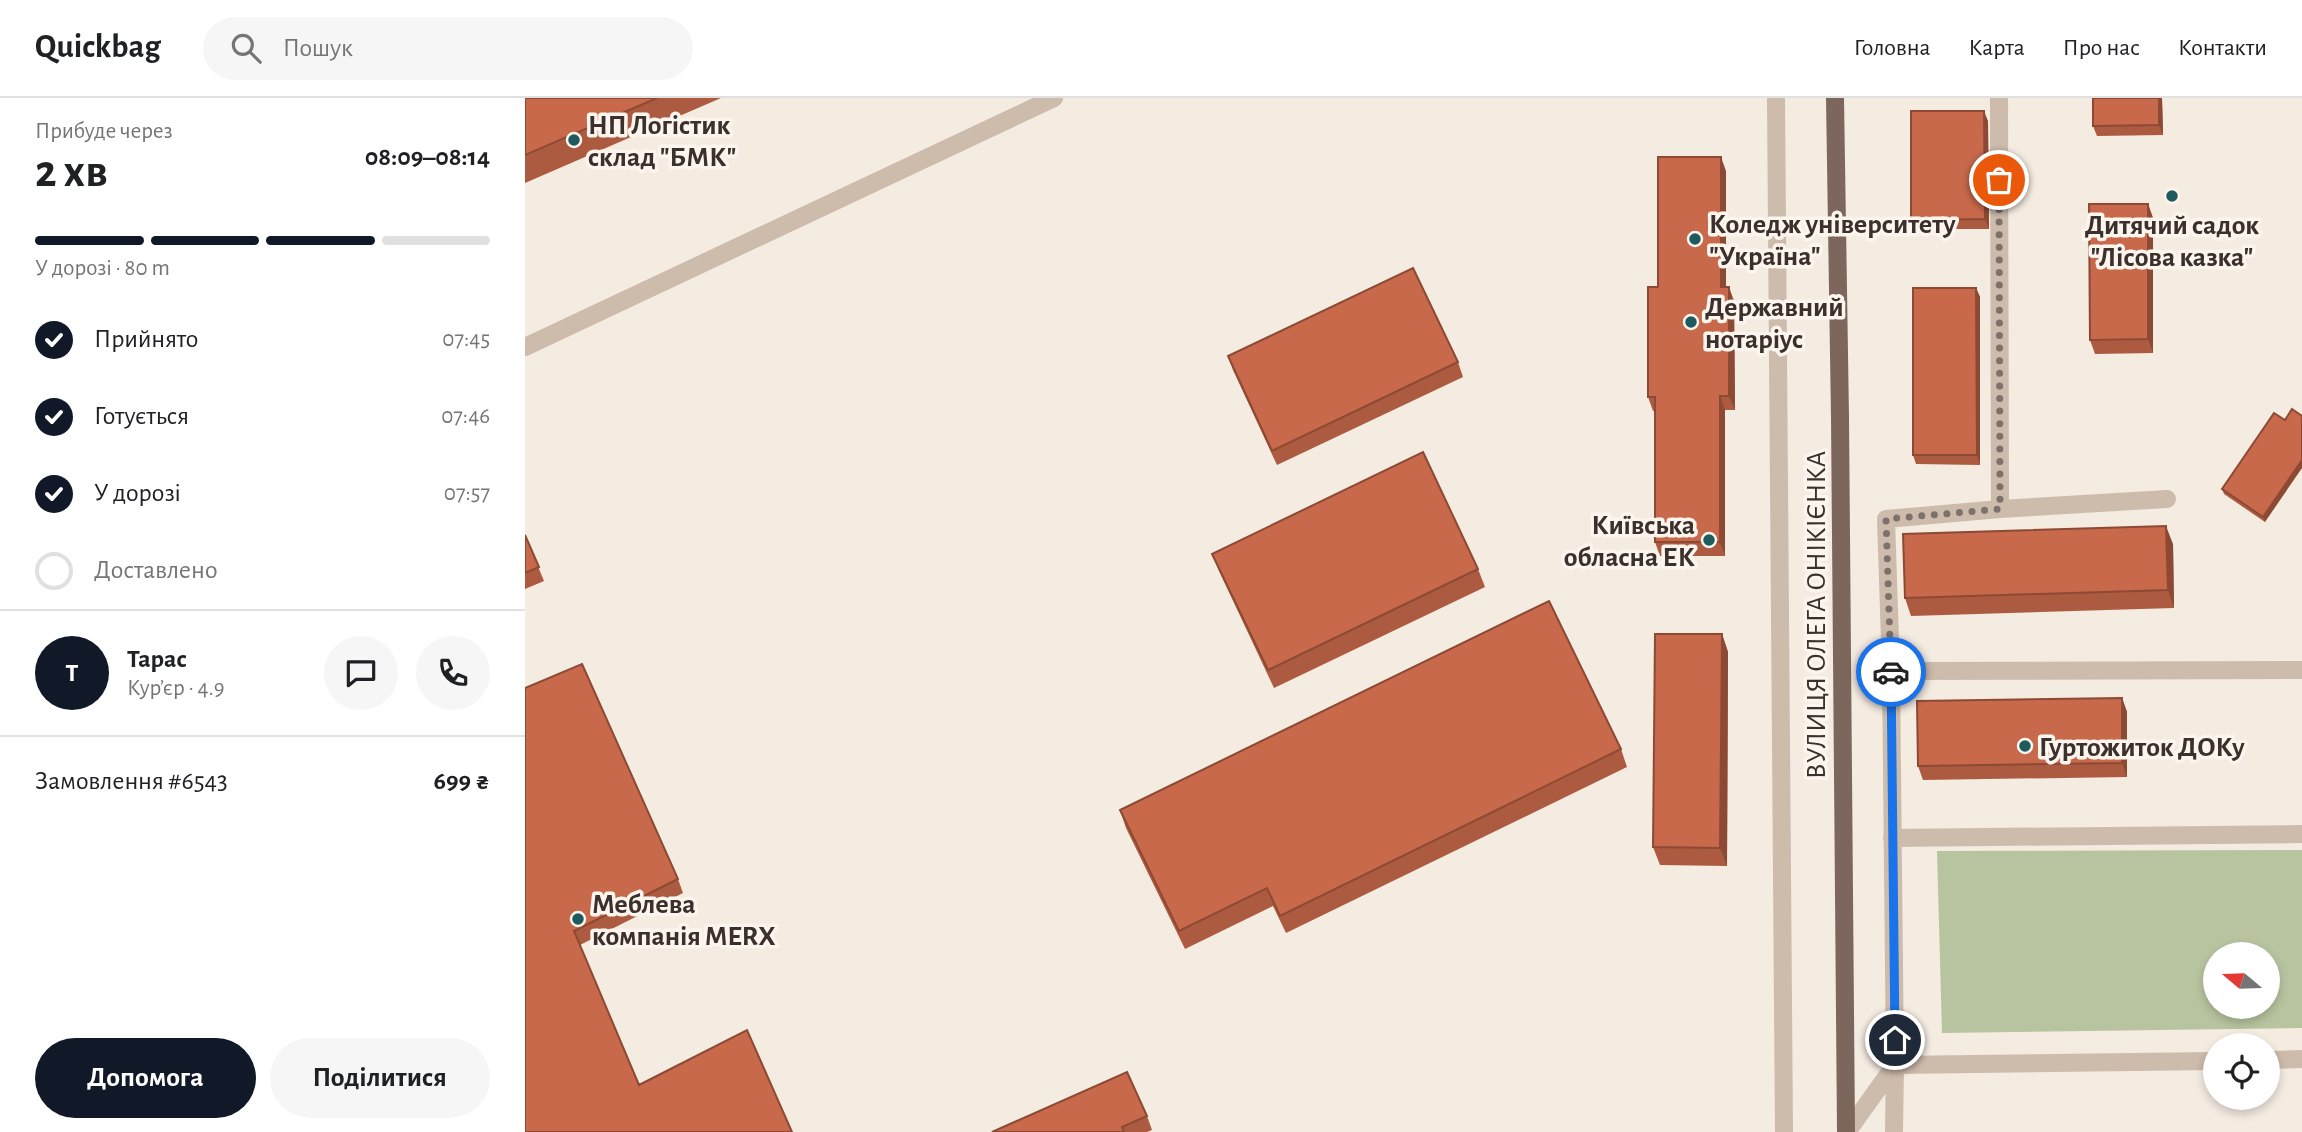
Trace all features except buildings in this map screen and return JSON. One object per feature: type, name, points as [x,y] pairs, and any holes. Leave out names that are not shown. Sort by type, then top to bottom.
[{"type":"main road","name":"ВУЛИЦЯ ОЛЕГА ОНІКІЄНКА","points":[[1835,98],[1846,1132]]},
{"type":"street","points":[[525,347],[1054,98]]},
{"type":"street","points":[[1776,98],[1784,1132]]},
{"type":"street","points":[[1999,98],[2000,509]]},
{"type":"street","points":[[1894,1132],[1891,671],[1886,519],[2167,499]]},
{"type":"street","points":[[1891,671],[2302,670]]},
{"type":"street","points":[[1892,838],[2302,834]]},
{"type":"street","points":[[2280,1060],[2302,1059]]},
{"type":"street","points":[[1895,1065],[2203,1061]]},
{"type":"street","points":[[1846,1132],[1895,1065]]},
{"type":"green space","points":[[2302,850],[2302,1028],[1942,1033],[1937,851]]},
{"type":"way so far","points":[[1891,672],[1886,519],[2000,509],[1999,180]]},
{"type":"place","name":"НП Логістик склад \"БМК\"","points":[[574,140]]},
{"type":"place","name":"Дитячий садок \"Лісова казка\"","points":[[2172,196]]},
{"type":"place","name":"Коледж університету \"Україна\"","points":[[1695,239]]},
{"type":"place","name":"Державний нотаріус","points":[[1691,322]]},
{"type":"place","name":"Київська обласна ЕК","points":[[1709,540]]},
{"type":"place","name":"Гуртожиток ДОКу","points":[[2025,746]]},
{"type":"place","name":"Меблева компанія MERX","points":[[578,919]]},
{"type":"route","points":[[1891,672],[1895,1040]]}]
